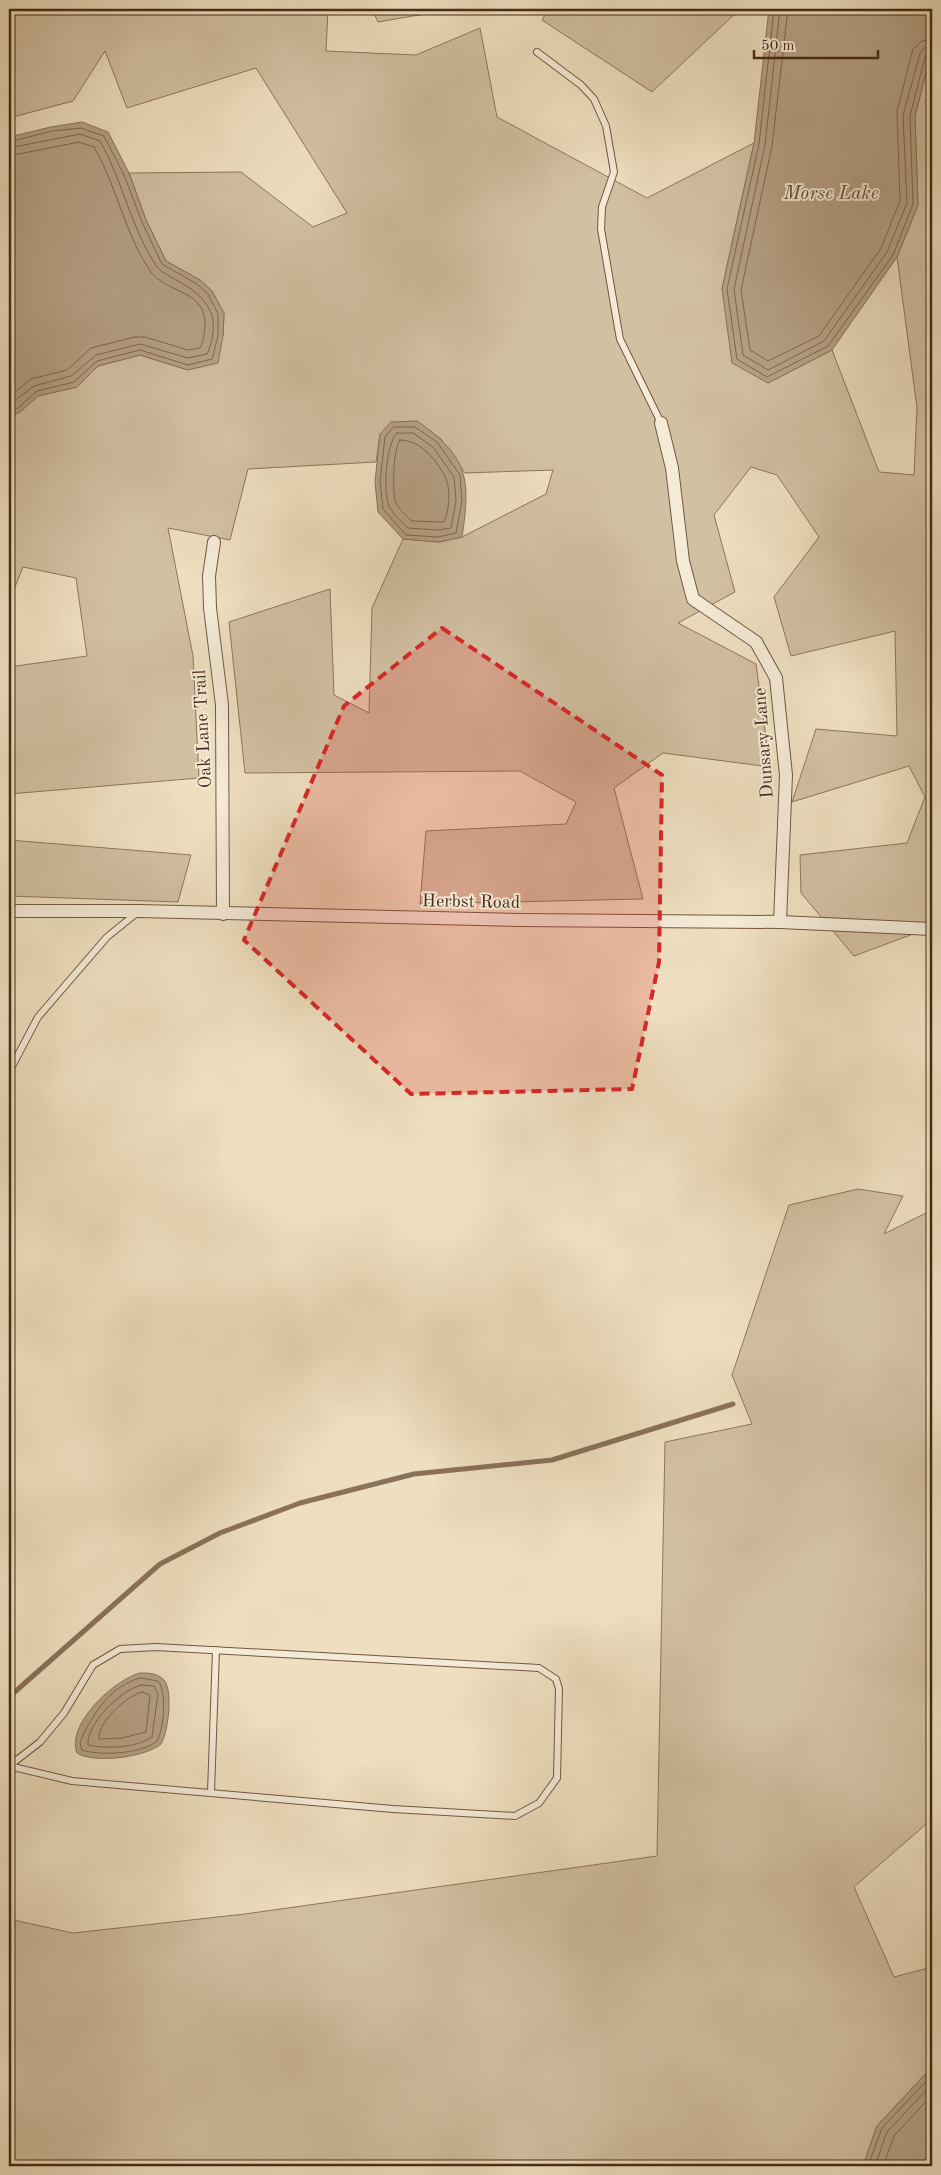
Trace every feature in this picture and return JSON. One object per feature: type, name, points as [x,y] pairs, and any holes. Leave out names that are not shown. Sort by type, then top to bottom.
[{"type":"street","name":"Dunsary Lane","points":[[661,423],[672,468],[683,561],[693,599],[756,642],[776,678],[786,776],[780,922]]},
{"type":"street","name":"Oak Lane Trail","points":[[214,542],[209,576],[210,608],[222,705],[223,914]]},
{"type":"street","name":"Herbst Road","points":[[9,912],[139,911],[223,914],[780,922],[932,929]]},
{"type":"lane","points":[[537,52],[581,85],[594,100],[606,126],[614,172],[602,207],[602,229],[620,339],[661,423]]},
{"type":"lane","points":[[9,1072],[38,1017],[107,938],[139,911]]},
{"type":"lane","points":[[156,1647],[539,1668],[556,1679],[560,1690],[557,1778],[539,1803],[515,1816],[392,1809],[72,1781],[9,1766],[40,1742],[64,1714],[93,1666],[120,1649],[156,1647]]},
{"type":"lane","points":[[211,1792],[216,1650]]},
{"type":"highlighted area","points":[[442,628],[662,775],[659,962],[632,1089],[411,1094],[244,940],[344,706]]},
{"type":"shaded area","points":[[9,9],[328,9],[326,51],[416,55],[480,28],[497,117],[647,198],[754,143],[722,289],[768,383],[832,350],[879,472],[914,475],[917,408],[897,257],[918,205],[915,116],[932,49],[932,927],[854,956],[801,893],[800,855],[907,843],[925,797],[909,766],[792,802],[816,729],[897,736],[895,631],[791,656],[774,597],[819,537],[777,475],[751,467],[714,515],[735,592],[678,623],[756,664],[770,767],[663,753],[614,788],[643,899],[420,904],[426,831],[566,824],[576,802],[520,771],[245,773],[229,622],[330,589],[334,695],[369,713],[372,608],[403,539],[439,542],[462,537],[546,494],[553,470],[465,473],[441,439],[417,421],[380,434],[376,462],[248,469],[230,540],[168,528],[193,656],[199,778],[9,794],[9,667],[87,656],[76,578],[23,567],[9,602],[9,417],[20,412],[38,396],[77,387],[98,366],[140,355],[188,370],[223,336],[224,313],[212,291],[200,280],[166,261],[146,220],[129,173],[241,172],[313,227],[347,213],[256,68],[127,108],[105,51],[73,101],[9,118]]},
{"type":"shaded area","points":[[372,9],[454,9],[378,22]]},
{"type":"shaded area","points":[[548,9],[740,9],[652,92],[542,20]]},
{"type":"shaded area","points":[[9,840],[191,855],[178,902],[9,896]]},
{"type":"shaded area","points":[[858,1189],[903,1196],[884,1234],[932,1210],[932,1819],[854,1887],[894,1977],[932,1967],[932,2067],[877,2126],[863,2166],[9,2166],[9,1919],[73,1933],[245,1914],[657,1856],[665,1442],[752,1424],[732,1375],[789,1205]]},
{"type":"water","name":"Morse Lake","points":[[769,9],[932,9],[932,49],[915,116],[918,205],[897,257],[832,350],[768,383],[732,363],[722,289],[754,143]]},
{"type":"water","points":[[82,122],[108,132],[129,173],[146,220],[166,261],[200,280],[212,291],[224,313],[223,336],[218,363],[188,370],[140,355],[98,366],[77,387],[38,396],[20,412],[9,417],[9,137]]},
{"type":"water","points":[[417,421],[447,446],[462,470],[466,499],[462,537],[439,542],[403,539],[378,512],[375,482],[380,434],[391,422]]},
{"type":"water","points":[[140,1673],[158,1676],[166,1684],[169,1711],[166,1730],[161,1744],[154,1749],[120,1757],[96,1758],[77,1753],[75,1742],[85,1717],[118,1684]]},
{"type":"water","points":[[932,2067],[932,2166],[863,2166],[877,2126]]},
{"type":"waterway","points":[[9,1697],[160,1564],[220,1533],[300,1503],[414,1474],[552,1460],[733,1404]]}]
